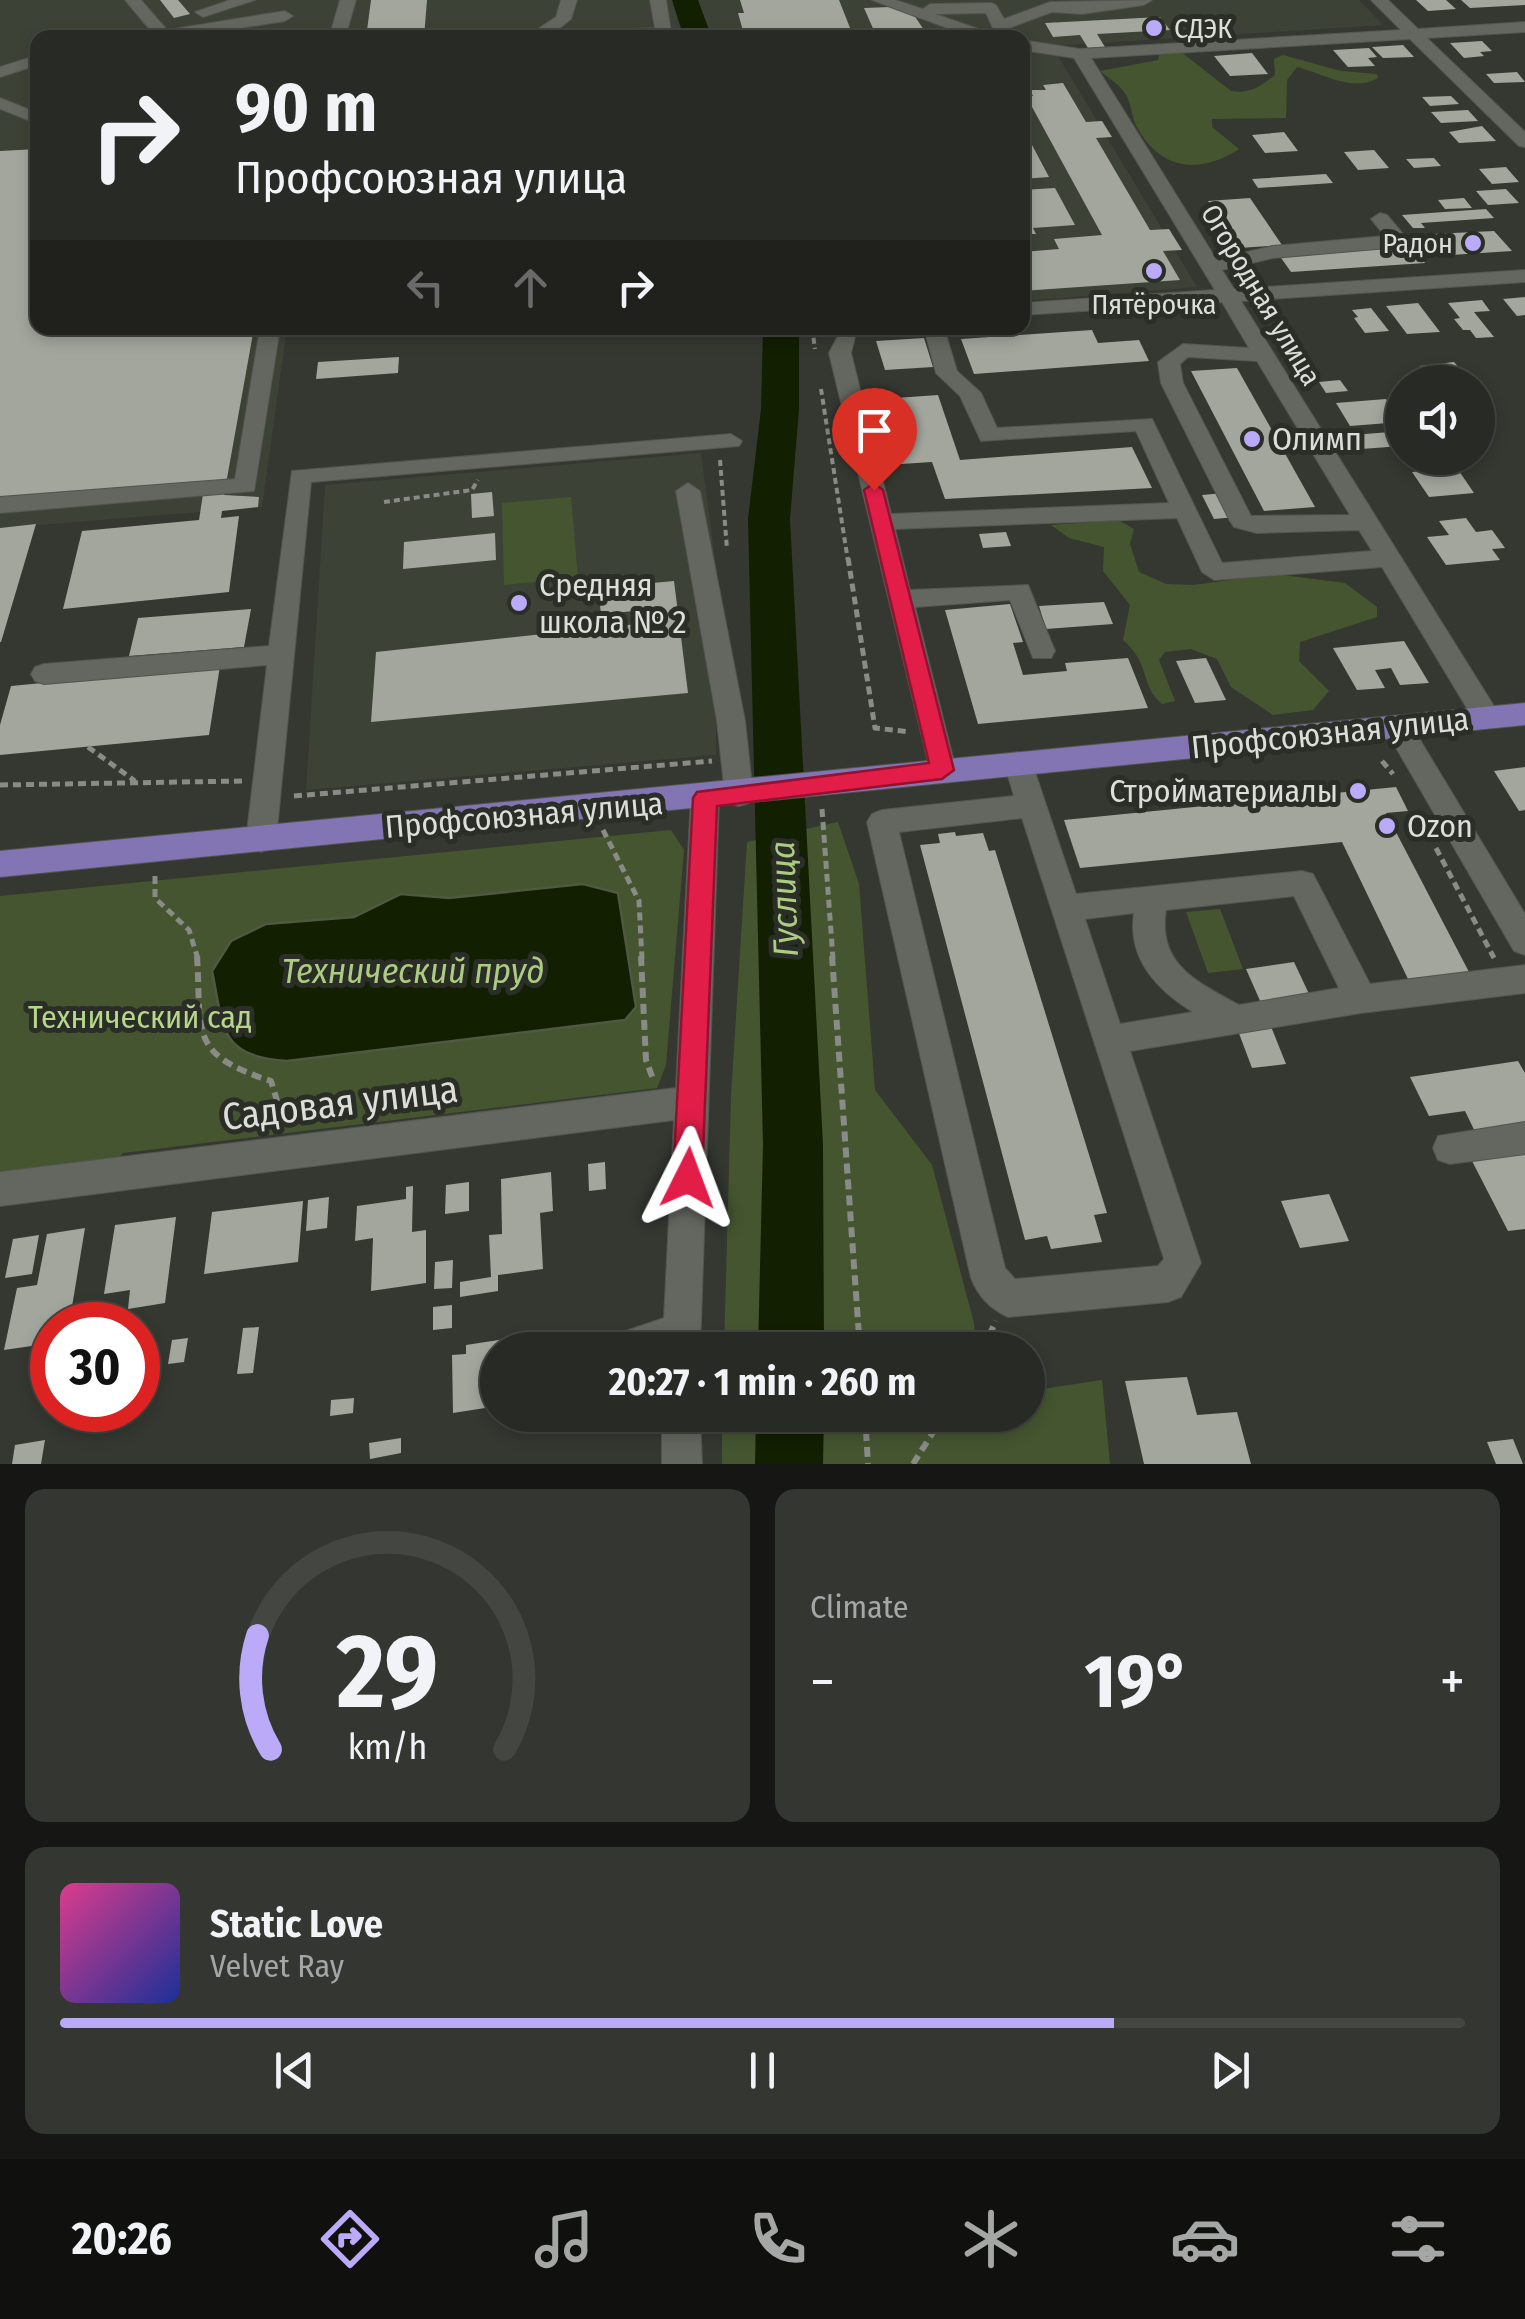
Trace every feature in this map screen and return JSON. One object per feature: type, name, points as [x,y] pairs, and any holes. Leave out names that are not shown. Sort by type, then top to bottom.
[{"type":"main road","name":"Профсоюзная улица","points":[[0,864],[730,796],[820,794],[942,770],[1525,714]]},
{"type":"street","points":[[134,0],[155,30]]},
{"type":"street","points":[[168,30],[247,0]]},
{"type":"street","points":[[339,30],[348,0]]},
{"type":"street","points":[[546,30],[564,19],[569,0]]},
{"type":"street","points":[[658,0],[662,30]]},
{"type":"street","points":[[880,0],[986,30]]},
{"type":"street","points":[[1005,30],[1048,3],[1082,9],[1144,0]]},
{"type":"street","points":[[1379,0],[1525,142]]},
{"type":"street","points":[[915,9],[991,8],[998,30]]},
{"type":"street","points":[[186,30],[286,16]]},
{"type":"street","points":[[1030,46],[1080,54],[1525,27]]},
{"type":"street","name":"Огородная улица","points":[[1080,54],[1487,718]]},
{"type":"street","points":[[0,72],[30,63]]},
{"type":"street","points":[[0,103],[30,116]]},
{"type":"street","points":[[1208,267],[1273,252],[1399,241],[1380,219]]},
{"type":"street","points":[[1030,309],[1525,276]]},
{"type":"street","points":[[0,506],[246,486],[269,335]]},
{"type":"street","points":[[849,335],[840,353],[942,770]]},
{"type":"street","points":[[936,335],[946,373],[970,393],[989,436],[1144,424],[1214,572],[1388,558]]},
{"type":"street","points":[[1262,356],[1183,350],[1168,362],[1172,383],[1242,520],[1257,525],[1366,522]]},
{"type":"street","points":[[260,840],[300,476],[731,441]]},
{"type":"street","points":[[681,1332],[676,1104],[735,759],[688,492]]},
{"type":"street","points":[[882,522],[1185,510]]},
{"type":"street","points":[[900,599],[1018,591],[1042,650]]},
{"type":"street","points":[[44,674],[280,654]]},
{"type":"street","points":[[1398,727],[1525,942]]},
{"type":"street","points":[[1018,763],[1032,805],[1065,908],[1183,1263],[1168,1284],[1008,1298],[989,1278],[882,822],[1032,805]]},
{"type":"street","points":[[1065,908],[1302,883],[1362,1000]]},
{"type":"street","points":[[1152,898],[1148,940],[1165,970],[1192,994],[1237,1020]]},
{"type":"street","points":[[1109,1040],[1515,980]]},
{"type":"street","name":"Садовая улица","points":[[0,1189],[676,1104]]},
{"type":"street","points":[[1450,1148],[1525,1138]]},
{"type":"street","points":[[682,1432],[682,1464]]},
{"type":"path","points":[[813,335],[818,366]]},
{"type":"path","points":[[821,385],[875,728],[933,735]]},
{"type":"path","points":[[384,502],[472,490],[490,460]]},
{"type":"path","points":[[88,747],[138,783]]},
{"type":"path","points":[[0,786],[295,779],[294,796],[735,759]]},
{"type":"path","points":[[1382,761],[1402,784]]},
{"type":"path","points":[[820,794],[859,1332]]},
{"type":"path","points":[[601,828],[639,901],[646,1060],[676,1104]]},
{"type":"path","points":[[1428,834],[1515,980]]},
{"type":"path","points":[[155,876],[156,898],[190,930],[198,954],[197,1008],[206,1050],[231,1069],[271,1080],[284,1118],[288,1152]]},
{"type":"path","points":[[866,1432],[868,1464]]},
{"type":"path","points":[[912,1464],[933,1432]]},
{"type":"shaded area","points":[[0,0],[1359,0],[1383,25],[1052,46],[1197,287],[1030,300],[1030,30],[30,30],[30,335],[286,335],[262,507],[0,528]]},
{"type":"shaded area","name":"Средняя школа № 2","points":[[701,453],[736,721],[716,724],[716,755],[306,790],[325,485]]},
{"type":"green space","points":[[1160,50],[1181,52],[1231,91],[1238,92],[1250,90],[1275,75],[1274,59],[1283,55],[1341,71],[1377,74],[1378,78],[1348,83],[1297,67],[1287,80],[1286,118],[1212,119],[1212,127],[1239,149],[1211,162],[1183,164],[1170,160],[1148,143],[1136,125],[1124,92],[1100,71],[1158,60]]},
{"type":"green space","points":[[571,497],[578,578],[504,585],[502,503]]},
{"type":"green space","points":[[1118,520],[1134,529],[1130,544],[1139,572],[1166,584],[1193,585],[1274,574],[1345,583],[1377,607],[1377,617],[1300,642],[1299,661],[1329,691],[1313,710],[1273,715],[1231,687],[1217,659],[1191,649],[1165,652],[1159,660],[1175,701],[1162,704],[1151,690],[1138,658],[1123,640],[1130,605],[1103,571],[1104,547],[1069,538],[1051,525]]},
{"type":"green space","points":[[838,822],[859,884],[875,1090],[932,1165],[975,1332],[724,1332],[731,1096],[747,842]]},
{"type":"green space","name":"Технический сад","points":[[671,830],[684,850],[666,1065],[657,1088],[123,1153],[114,1163],[0,1173],[0,896]]},
{"type":"green space","points":[[1220,909],[1243,969],[1208,973],[1186,912]]},
{"type":"green space","points":[[1102,1380],[1110,1464],[722,1464],[722,1432],[1045,1432],[1045,1388]]},
{"type":"water","name":"Технический пруд","points":[[583,884],[618,893],[636,1007],[625,1020],[287,1061],[248,1053],[228,1036],[223,1024],[212,971],[231,941],[266,924],[354,917],[401,894],[449,898]]},
{"type":"building","points":[[160,0],[178,0],[190,14],[174,18]]},
{"type":"building","points":[[371,0],[427,0],[425,30],[367,30]]},
{"type":"building","points":[[740,0],[839,0],[851,30],[743,30],[738,13],[744,13]]},
{"type":"building","points":[[1416,0],[1446,0],[1456,9],[1428,11]]},
{"type":"building","points":[[1461,0],[1525,0],[1525,5],[1470,8]]},
{"type":"building","points":[[890,7],[912,12],[924,30],[874,30],[864,8]]},
{"type":"building","points":[[1160,17],[1170,30],[1097,34],[1105,47],[1088,48],[1080,35],[1053,37],[1045,23]]},
{"type":"building","points":[[1482,41],[1492,51],[1464,58],[1450,43]]},
{"type":"building","points":[[1403,45],[1414,57],[1383,58],[1372,47]]},
{"type":"building","points":[[1369,48],[1377,57],[1368,58],[1375,66],[1348,67],[1333,50]]},
{"type":"building","points":[[1252,53],[1268,74],[1230,76],[1214,56]]},
{"type":"building","points":[[1517,72],[1525,82],[1494,83],[1486,74]]},
{"type":"building","points":[[1063,83],[1086,122],[1102,121],[1112,137],[1096,138],[1150,230],[1169,229],[1182,250],[1163,251],[1180,280],[1030,290],[1030,251],[1059,249],[1054,239],[1102,235],[1030,103],[1030,90],[1046,90],[1043,85]]},
{"type":"building","points":[[1451,96],[1459,104],[1430,106],[1422,97]]},
{"type":"building","points":[[1468,110],[1478,121],[1441,123],[1431,112]]},
{"type":"building","points":[[1482,126],[1496,141],[1459,143],[1449,132]]},
{"type":"building","points":[[1284,132],[1298,151],[1265,153],[1252,135]]},
{"type":"building","points":[[1030,141],[1049,177],[1030,178]]},
{"type":"building","points":[[30,149],[30,335],[253,335],[224,495],[259,497],[258,507],[222,511],[221,518],[239,516],[229,592],[63,609],[82,531],[199,520],[205,481],[0,497],[0,151]]},
{"type":"building","points":[[1374,150],[1389,168],[1358,170],[1344,152]]},
{"type":"building","points":[[1434,158],[1441,166],[1414,168],[1406,159]]},
{"type":"building","points":[[1506,167],[1519,182],[1492,184],[1479,169]]},
{"type":"building","points":[[1326,174],[1333,183],[1258,188],[1252,179]]},
{"type":"building","points":[[1055,188],[1075,225],[1033,228],[1036,234],[1030,234],[1030,190]]},
{"type":"building","points":[[1506,189],[1519,203],[1488,205],[1476,191]]},
{"type":"building","points":[[1250,198],[1282,245],[1239,248],[1208,201]]},
{"type":"building","points":[[1464,198],[1472,208],[1445,209],[1438,200]]},
{"type":"building","points":[[1486,209],[1494,218],[1421,223],[1425,228],[1413,228],[1402,215]]},
{"type":"building","name":"Радон","points":[[1494,231],[1512,251],[1451,255],[1434,234]]},
{"type":"building","points":[[1411,245],[1425,263],[1291,272],[1279,255]]},
{"type":"building","points":[[1525,297],[1525,315],[1517,316],[1503,299]]},
{"type":"building","points":[[1482,300],[1490,311],[1474,312],[1494,337],[1476,338],[1470,330],[1463,330],[1454,319],[1460,318],[1448,303]]},
{"type":"building","points":[[1418,303],[1440,332],[1407,334],[1386,306]]},
{"type":"building","points":[[1371,308],[1389,331],[1365,333],[1352,310]]},
{"type":"building","points":[[1092,330],[1098,343],[1139,340],[1149,361],[974,374],[961,339]]},
{"type":"building","points":[[924,338],[933,367],[885,370],[876,341]]},
{"type":"building","points":[[399,357],[398,373],[316,379],[318,362]]},
{"type":"building","name":"Олимп","points":[[1237,368],[1315,507],[1264,511],[1191,371]]},
{"type":"building","points":[[1340,380],[1348,391],[1326,393],[1319,382]]},
{"type":"building","points":[[938,395],[960,460],[1132,447],[1152,488],[945,499],[932,462],[901,464],[882,399]]},
{"type":"building","points":[[1385,399],[1385,423],[1350,426],[1336,403]]},
{"type":"building","points":[[1385,432],[1385,447],[1361,449],[1353,435]]},
{"type":"building","points":[[1414,475],[1462,475],[1474,493],[1429,497]]},
{"type":"building","points":[[492,492],[494,516],[472,518],[471,494]]},
{"type":"building","points":[[1224,493],[1236,517],[1214,519],[1202,495]]},
{"type":"building","points":[[1466,518],[1476,532],[1492,530],[1505,548],[1492,549],[1500,560],[1446,565],[1427,537],[1449,535],[1439,521]]},
{"type":"building","points":[[36,524],[1,642],[0,642],[0,528]]},
{"type":"building","points":[[1006,532],[1011,546],[983,548],[979,534]]},
{"type":"building","points":[[495,533],[496,560],[403,569],[404,542]]},
{"type":"building","points":[[674,581],[688,693],[371,722],[376,652],[637,624],[635,611],[601,614],[598,588]]},
{"type":"building","points":[[1104,602],[1113,624],[1046,629],[1039,606]]},
{"type":"building","points":[[1010,604],[1023,642],[1013,643],[1023,675],[1067,671],[1065,663],[1128,658],[1148,708],[978,724],[945,610]]},
{"type":"building","points":[[251,609],[244,647],[129,656],[138,618]]},
{"type":"building","points":[[1404,641],[1429,683],[1400,685],[1391,668],[1375,670],[1385,688],[1357,690],[1333,648]]},
{"type":"building","points":[[1206,658],[1226,700],[1195,703],[1176,661]]},
{"type":"building","points":[[220,666],[209,735],[0,755],[0,725],[11,686]]},
{"type":"building","points":[[1525,767],[1525,810],[1519,811],[1494,771]]},
{"type":"building","points":[[1396,787],[1408,811],[1386,813],[1469,972],[1408,979],[1342,842],[1080,868],[1064,820]]},
{"type":"building","points":[[955,832],[956,836],[983,833],[989,851],[995,850],[1107,1213],[1094,1215],[1102,1242],[1051,1249],[1047,1236],[1025,1240],[920,845],[940,843],[938,834]]},
{"type":"building","points":[[1294,962],[1310,996],[1261,1003],[1246,969]]},
{"type":"building","points":[[1270,1024],[1286,1064],[1252,1068],[1237,1028]]},
{"type":"building","points":[[1518,1061],[1525,1073],[1525,1131],[1478,1138],[1465,1111],[1429,1116],[1410,1077]]},
{"type":"building","points":[[1525,1153],[1525,1229],[1508,1231],[1472,1161]]},
{"type":"building","points":[[605,1162],[606,1189],[589,1191],[588,1164]]},
{"type":"building","points":[[551,1172],[553,1211],[540,1213],[543,1269],[498,1275],[498,1291],[460,1297],[460,1282],[491,1277],[489,1235],[502,1234],[501,1179]]},
{"type":"building","points":[[469,1182],[469,1211],[445,1214],[446,1185]]},
{"type":"building","points":[[413,1186],[412,1232],[426,1230],[426,1283],[371,1291],[373,1238],[355,1241],[357,1206],[406,1199],[406,1187]]},
{"type":"building","points":[[1329,1194],[1349,1241],[1300,1248],[1281,1201]]},
{"type":"building","points":[[329,1197],[327,1228],[306,1231],[308,1200]]},
{"type":"building","points":[[303,1201],[298,1262],[204,1274],[212,1212]]},
{"type":"building","points":[[176,1217],[165,1303],[129,1302],[130,1290],[104,1294],[115,1225]]},
{"type":"building","points":[[85,1228],[73,1302],[30,1302],[30,1346],[4,1350],[17,1288],[37,1285],[47,1234]]},
{"type":"building","points":[[39,1235],[32,1274],[5,1278],[13,1239]]},
{"type":"building","points":[[453,1260],[452,1288],[434,1289],[435,1262]]},
{"type":"building","points":[[452,1305],[452,1328],[433,1330],[433,1307]]},
{"type":"building","points":[[259,1327],[253,1373],[237,1374],[243,1328]]},
{"type":"building","points":[[188,1338],[184,1362],[168,1364],[172,1340]]},
{"type":"building","points":[[480,1343],[480,1409],[453,1413],[452,1355],[466,1354],[466,1345]]},
{"type":"building","points":[[1187,1377],[1197,1415],[1237,1412],[1251,1464],[1144,1464],[1125,1381]]},
{"type":"building","points":[[354,1398],[353,1413],[330,1416],[331,1400]]},
{"type":"building","points":[[401,1438],[401,1453],[370,1459],[369,1443]]},
{"type":"building","points":[[1513,1439],[1523,1464],[1496,1464],[1487,1442]]},
{"type":"building","points":[[45,1440],[41,1464],[12,1464],[15,1445]]},
{"type":"waterway","name":"Гуслица","points":[[685,0],[695,30]]},
{"type":"waterway","name":"Гуслица","points":[[781,335],[780,409],[769,519],[793,1145],[791,1332]]},
{"type":"waterway","name":"Гуслица","points":[[789,1464],[790,1432]]},
{"type":"place","name":"СДЭК","points":[[1154,28]]},
{"type":"place","name":"Радон","points":[[1473,243]]},
{"type":"place","name":"Пятёрочка","points":[[1154,271]]},
{"type":"place","name":"Олимп","points":[[1252,439]]},
{"type":"place","name":"Средняя школа № 2","points":[[519,603]]},
{"type":"place","name":"Стройматериалы","points":[[1358,791]]},
{"type":"place","name":"Ozon","points":[[1387,826]]},
{"type":"route","points":[[688,1178],[705,798],[942,770],[874,490]]}]
